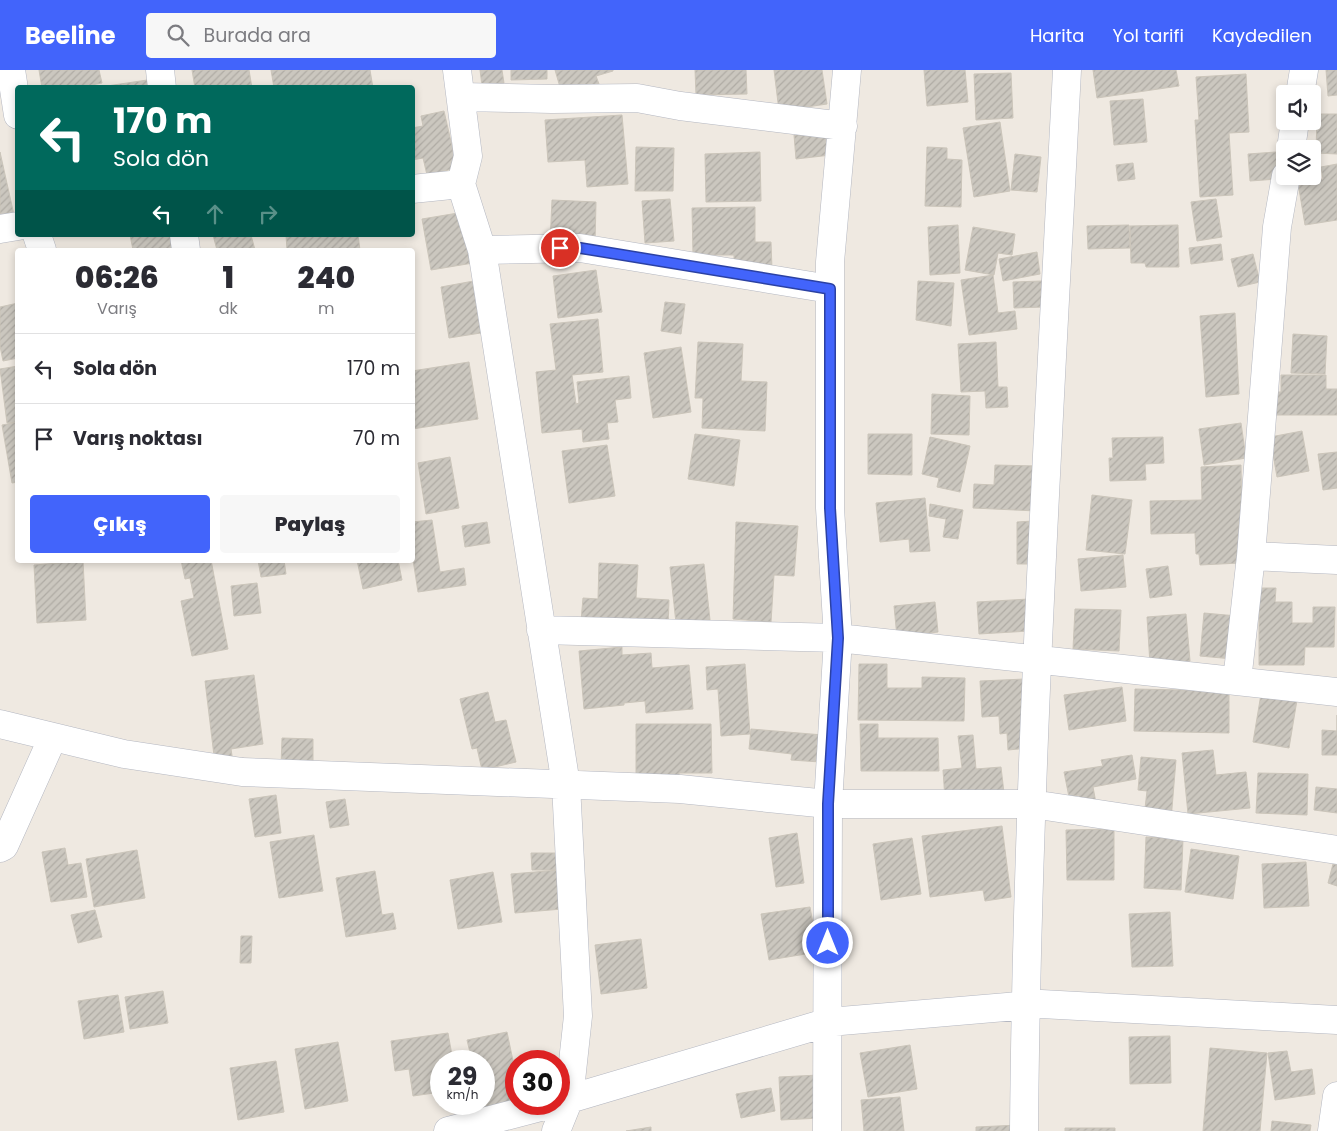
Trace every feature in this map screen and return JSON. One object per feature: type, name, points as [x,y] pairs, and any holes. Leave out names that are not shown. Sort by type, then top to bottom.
[{"type":"street","points":[[10,70],[15,98]]},
{"type":"street","points":[[160,70],[162,85]]},
{"type":"street","points":[[457,70],[468,156],[461,184],[482,250],[566,785],[578,1016],[570,1054]]},
{"type":"street","points":[[827,1131],[828,804],[838,638],[830,508],[830,262],[847,70]]},
{"type":"street","points":[[1024,1131],[1025,1005],[1036,659],[1067,70]]},
{"type":"street","points":[[1302,85],[1304,70]]},
{"type":"street","points":[[461,97],[636,98],[680,106],[843,126]]},
{"type":"street","points":[[415,189],[461,184]]},
{"type":"street","points":[[1237,681],[1251,556],[1278,227],[1285,185]]},
{"type":"street","points":[[0,229],[15,226]]},
{"type":"street","points":[[482,250],[580,248],[830,289]]},
{"type":"street","points":[[1251,556],[1337,560]]},
{"type":"street","points":[[541,630],[838,638],[1337,692]]},
{"type":"street","points":[[0,724],[124,754],[242,772],[680,788],[828,804],[1032,804],[1337,850]]},
{"type":"street","points":[[0,848],[4,846],[53,737]]},
{"type":"street","points":[[570,1099],[828,1022],[1042,1004],[1337,1020]]},
{"type":"street","points":[[1332,1131],[1337,1096]]},
{"type":"street","points":[[448,1131],[510,1115]]},
{"type":"street","points":[[556,1131],[558,1115]]},
{"type":"building","points":[[39,70],[99,70],[102,83],[92,85],[42,85]]},
{"type":"building","points":[[192,70],[249,70],[252,85],[194,85]]},
{"type":"building","points":[[271,70],[370,70],[372,85],[274,85]]},
{"type":"building","points":[[480,70],[502,70],[504,83],[482,86]]},
{"type":"building","points":[[511,70],[547,70],[547,79],[511,80]]},
{"type":"building","points":[[555,70],[613,71],[596,76],[599,84],[562,94]]},
{"type":"building","points":[[695,70],[746,70],[747,94],[696,95]]},
{"type":"building","points":[[774,70],[822,70],[827,104],[779,111]]},
{"type":"building","points":[[924,70],[965,70],[968,102],[927,106]]},
{"type":"building","points":[[1093,70],[1176,70],[1179,86],[1097,98]]},
{"type":"building","points":[[1326,70],[1337,70],[1337,95],[1328,96]]},
{"type":"building","points":[[1011,73],[1013,118],[976,120],[974,74]]},
{"type":"building","points":[[1246,74],[1249,132],[1229,133],[1233,195],[1200,197],[1195,120],[1199,120],[1196,77]]},
{"type":"building","points":[[154,79],[155,85],[114,85]]},
{"type":"building","points":[[1143,99],[1147,142],[1114,145],[1110,101]]},
{"type":"building","points":[[444,111],[457,168],[427,175],[423,158],[415,159],[415,127],[423,126],[421,116]]},
{"type":"building","points":[[1321,114],[1337,114],[1337,154],[1321,153],[1321,140],[1316,140],[1317,130],[1321,130]]},
{"type":"building","points":[[622,115],[628,184],[587,187],[585,160],[548,162],[545,120]]},
{"type":"building","points":[[1000,122],[1010,191],[974,197],[963,128]]},
{"type":"building","points":[[829,132],[831,155],[796,159],[794,135]]},
{"type":"building","points":[[636,147],[674,148],[673,191],[635,191]]},
{"type":"building","points":[[927,147],[947,148],[947,159],[962,160],[961,207],[925,206]]},
{"type":"building","points":[[0,152],[14,215],[0,218]]},
{"type":"building","points":[[760,152],[761,201],[706,202],[705,154]]},
{"type":"building","points":[[1276,152],[1276,179],[1250,181],[1248,154]]},
{"type":"building","points":[[1015,154],[1041,157],[1037,192],[1011,190]]},
{"type":"building","points":[[1133,163],[1135,179],[1118,181],[1116,165]]},
{"type":"building","points":[[1337,164],[1337,220],[1305,225],[1298,185],[1321,185],[1321,179],[1323,179],[1321,167]]},
{"type":"building","points":[[670,199],[674,241],[645,243],[642,201]]},
{"type":"building","points":[[1216,199],[1222,237],[1197,241],[1191,202]]},
{"type":"building","points":[[552,200],[596,202],[595,244],[550,243]]},
{"type":"building","points":[[755,207],[755,242],[771,242],[772,269],[734,269],[734,255],[693,255],[692,208]]},
{"type":"building","points":[[464,212],[473,263],[431,270],[422,219]]},
{"type":"building","points":[[958,225],[960,273],[930,275],[928,227]]},
{"type":"building","points":[[1129,225],[1130,248],[1088,249],[1087,226]]},
{"type":"building","points":[[1178,225],[1179,267],[1146,267],[1145,263],[1131,263],[1130,226]]},
{"type":"building","points":[[973,227],[1015,234],[1012,255],[998,253],[994,275],[965,270]]},
{"type":"building","points":[[130,237],[178,237],[180,248],[133,248]]},
{"type":"building","points":[[214,237],[252,237],[254,248],[216,248]]},
{"type":"building","points":[[286,237],[358,237],[360,248],[287,248]]},
{"type":"building","points":[[1221,244],[1223,260],[1191,264],[1189,248]]},
{"type":"building","points":[[1037,252],[1040,274],[1003,281],[999,259]]},
{"type":"building","points":[[1253,254],[1260,282],[1238,287],[1231,259]]},
{"type":"building","points":[[596,270],[602,312],[558,318],[553,276]]},
{"type":"building","points":[[993,275],[998,313],[1015,311],[1017,329],[969,335],[961,280]]},
{"type":"building","points":[[479,280],[487,332],[449,338],[441,287]]},
{"type":"building","points":[[918,281],[954,283],[951,326],[916,320]]},
{"type":"building","points":[[1042,281],[1044,307],[1014,308],[1013,282]]},
{"type":"building","points":[[665,302],[685,304],[681,334],[661,331]]},
{"type":"building","points":[[15,304],[15,359],[3,361],[0,346],[0,307]]},
{"type":"building","points":[[1235,313],[1239,394],[1206,397],[1200,316]]},
{"type":"building","points":[[598,319],[603,372],[572,375],[576,404],[579,403],[577,382],[629,376],[631,398],[615,400],[618,422],[607,423],[609,439],[583,442],[582,429],[542,433],[536,372],[556,370],[550,324]]},
{"type":"building","points":[[1293,334],[1327,336],[1325,374],[1291,373]]},
{"type":"building","points":[[698,342],[743,344],[741,381],[767,382],[765,431],[702,428],[703,398],[695,398]]},
{"type":"building","points":[[996,342],[998,387],[1007,387],[1008,407],[986,408],[985,391],[961,392],[958,344]]},
{"type":"building","points":[[681,347],[691,412],[653,418],[644,353]]},
{"type":"building","points":[[469,362],[478,419],[415,429],[415,371]]},
{"type":"building","points":[[15,366],[15,422],[7,423],[0,369]]},
{"type":"building","points":[[1281,375],[1326,375],[1326,389],[1337,389],[1337,415],[1272,415],[1272,392],[1281,392]]},
{"type":"building","points":[[932,394],[970,396],[969,435],[931,434]]},
{"type":"building","points":[[15,423],[15,482],[12,483],[2,425]]},
{"type":"building","points":[[1241,423],[1246,458],[1204,465],[1199,429]]},
{"type":"building","points":[[1302,431],[1309,471],[1277,477],[1270,437]]},
{"type":"building","points":[[695,434],[740,440],[734,486],[688,479]]},
{"type":"building","points":[[868,434],[912,434],[912,475],[868,474]]},
{"type":"building","points":[[930,437],[970,446],[960,492],[937,487],[939,478],[922,474]]},
{"type":"building","points":[[1163,437],[1164,463],[1145,464],[1146,480],[1110,481],[1109,458],[1113,458],[1112,438]]},
{"type":"building","points":[[607,445],[615,496],[569,503],[562,451]]},
{"type":"building","points":[[1337,452],[1337,488],[1323,490],[1318,454]]},
{"type":"building","points":[[450,457],[459,508],[426,514],[418,463]]},
{"type":"building","points":[[995,465],[1037,466],[1036,511],[973,508],[974,484],[994,485]]},
{"type":"building","points":[[1241,465],[1242,522],[1239,522],[1240,563],[1200,565],[1199,554],[1196,554],[1195,533],[1151,534],[1150,501],[1202,500],[1201,467]]},
{"type":"building","points":[[1092,495],[1132,500],[1125,554],[1086,550]]},
{"type":"building","points":[[925,498],[930,551],[910,552],[909,539],[880,542],[876,503]]},
{"type":"building","points":[[930,504],[963,510],[958,539],[943,537],[946,519],[929,516]]},
{"type":"building","points":[[432,520],[440,572],[464,568],[466,585],[418,592],[414,563],[415,522]]},
{"type":"building","points":[[1033,521],[1033,564],[1017,564],[1017,522]]},
{"type":"building","points":[[487,522],[490,543],[465,547],[462,526]]},
{"type":"building","points":[[736,522],[798,526],[794,576],[774,575],[771,622],[733,619]]},
{"type":"building","points":[[1123,555],[1126,587],[1081,591],[1078,559]]},
{"type":"building","points":[[83,563],[86,620],[37,623],[34,565]]},
{"type":"building","points":[[182,563],[212,563],[228,649],[192,656],[181,601],[194,598],[190,578],[185,579]]},
{"type":"building","points":[[259,563],[284,563],[286,574],[261,577]]},
{"type":"building","points":[[358,563],[399,563],[402,580],[363,589]]},
{"type":"building","points":[[599,563],[638,565],[636,598],[669,600],[668,629],[581,621],[583,598],[598,599]]},
{"type":"building","points":[[704,564],[710,620],[676,623],[670,567]]},
{"type":"building","points":[[1168,566],[1172,595],[1150,598],[1146,569]]},
{"type":"building","points":[[257,583],[261,613],[234,616],[231,586]]},
{"type":"building","points":[[1259,588],[1276,588],[1275,602],[1292,602],[1292,623],[1313,623],[1313,607],[1335,607],[1334,647],[1305,647],[1304,665],[1259,665]]},
{"type":"building","points":[[1029,599],[1030,631],[979,634],[977,602]]},
{"type":"building","points":[[935,602],[938,632],[897,637],[894,606]]},
{"type":"building","points":[[1075,609],[1121,610],[1119,651],[1073,649]]},
{"type":"building","points":[[1204,613],[1237,616],[1233,659],[1200,656]]},
{"type":"building","points":[[1186,614],[1190,661],[1150,664],[1147,617]]},
{"type":"building","points":[[622,647],[622,655],[651,653],[652,668],[689,665],[693,709],[646,713],[645,701],[584,709],[579,651]]},
{"type":"building","points":[[745,664],[750,734],[721,736],[718,689],[707,690],[706,667]]},
{"type":"building","points":[[859,664],[887,664],[887,688],[922,688],[922,677],[965,678],[964,721],[858,720]]},
{"type":"building","points":[[254,675],[263,744],[231,749],[233,762],[215,764],[205,681]]},
{"type":"building","points":[[1025,679],[1029,748],[1008,750],[1007,733],[1000,734],[999,716],[982,717],[980,681]]},
{"type":"building","points":[[1122,687],[1126,721],[1069,730],[1064,695]]},
{"type":"building","points":[[1135,689],[1229,691],[1229,733],[1134,731]]},
{"type":"building","points":[[488,692],[495,722],[506,720],[516,762],[482,770],[477,748],[472,749],[460,699]]},
{"type":"building","points":[[1261,694],[1297,700],[1289,748],[1253,742]]},
{"type":"building","points":[[636,724],[711,724],[712,773],[679,773],[679,785],[636,785]]},
{"type":"building","points":[[860,724],[878,724],[878,738],[938,738],[939,771],[861,771]]},
{"type":"building","points":[[751,729],[823,735],[820,762],[791,760],[792,754],[749,749]]},
{"type":"building","points":[[1322,730],[1337,731],[1337,755],[1322,755]]},
{"type":"building","points":[[973,735],[976,769],[1001,767],[1004,793],[945,799],[943,770],[962,768],[958,736]]},
{"type":"building","points":[[282,738],[313,739],[313,768],[281,767]]},
{"type":"building","points":[[1213,750],[1216,775],[1246,772],[1250,808],[1188,814],[1182,753]]},
{"type":"building","points":[[1132,755],[1136,779],[1093,787],[1096,803],[1081,806],[1079,795],[1069,797],[1064,772],[1103,766],[1101,760]]},
{"type":"building","points":[[1141,757],[1176,760],[1171,820],[1144,817],[1147,791],[1138,790]]},
{"type":"building","points":[[1258,773],[1308,774],[1307,815],[1256,813]]},
{"type":"building","points":[[1316,787],[1337,789],[1337,813],[1314,810]]},
{"type":"building","points":[[276,795],[281,833],[255,837],[249,799]]},
{"type":"building","points":[[345,799],[349,825],[330,828],[326,802]]},
{"type":"building","points":[[1002,826],[1011,897],[985,901],[983,890],[930,897],[922,836]]},
{"type":"building","points":[[1114,829],[1114,880],[1067,880],[1066,830]]},
{"type":"building","points":[[797,833],[804,883],[776,887],[769,838]]},
{"type":"building","points":[[314,835],[323,891],[279,898],[270,842]]},
{"type":"building","points":[[1146,837],[1183,839],[1181,890],[1144,888]]},
{"type":"building","points":[[912,838],[921,894],[881,900],[873,844]]},
{"type":"building","points":[[65,848],[68,865],[81,863],[87,897],[51,902],[42,852]]},
{"type":"building","points":[[1191,849],[1239,856],[1233,899],[1185,892]]},
{"type":"building","points":[[137,850],[145,898],[94,907],[86,859]]},
{"type":"building","points":[[531,853],[563,853],[563,870],[532,870]]},
{"type":"building","points":[[1306,862],[1309,906],[1264,908],[1262,864]]},
{"type":"building","points":[[1333,864],[1337,865],[1337,886],[1328,883]]},
{"type":"building","points":[[559,870],[562,909],[515,913],[511,874]]},
{"type":"building","points":[[375,871],[382,915],[393,913],[396,929],[346,937],[336,878]]},
{"type":"building","points":[[493,872],[502,922],[458,929],[450,880]]},
{"type":"building","points":[[810,907],[818,952],[769,960],[761,914]]},
{"type":"building","points":[[95,910],[102,937],[78,943],[71,915]]},
{"type":"building","points":[[1170,912],[1173,966],[1132,967],[1129,914]]},
{"type":"building","points":[[241,936],[252,936],[251,963],[240,963]]},
{"type":"building","points":[[641,939],[647,988],[601,994],[595,945]]},
{"type":"building","points":[[163,991],[168,1023],[130,1029],[125,997]]},
{"type":"building","points":[[118,995],[124,1032],[84,1039],[78,1001]]},
{"type":"building","points":[[507,1032],[511,1050],[505,1050],[505,1108],[495,1112],[495,1050],[469,1050],[467,1040]]},
{"type":"building","points":[[448,1033],[451,1050],[430,1050],[430,1094],[413,1096],[409,1069],[395,1071],[391,1041]]},
{"type":"building","points":[[1170,1036],[1171,1083],[1130,1084],[1129,1037]]},
{"type":"building","points":[[338,1042],[348,1101],[305,1109],[295,1049]]},
{"type":"building","points":[[910,1045],[917,1089],[868,1097],[860,1053]]},
{"type":"building","points":[[1210,1048],[1267,1053],[1260,1131],[1203,1131]]},
{"type":"building","points":[[1287,1051],[1291,1072],[1312,1069],[1315,1094],[1275,1100],[1268,1053]]},
{"type":"building","points":[[276,1061],[284,1112],[238,1120],[230,1068]]},
{"type":"building","points":[[819,1075],[821,1118],[781,1120],[779,1077]]},
{"type":"building","points":[[771,1088],[775,1111],[741,1118],[736,1094]]},
{"type":"building","points":[[900,1097],[904,1131],[864,1131],[861,1100]]},
{"type":"building","points":[[473,1115],[487,1115],[474,1120]]},
{"type":"building","points":[[1272,1121],[1311,1125],[1310,1131],[1271,1131]]},
{"type":"building","points":[[1019,1125],[1020,1131],[976,1131],[976,1127]]},
{"type":"building","points":[[651,1127],[651,1131],[626,1131]]},
{"type":"building","points":[[1065,1128],[1115,1128],[1115,1131],[1065,1131]]},
{"type":"route","points":[[560,248],[580,248],[830,289],[830,508],[838,638],[828,804],[828,943]]}]
